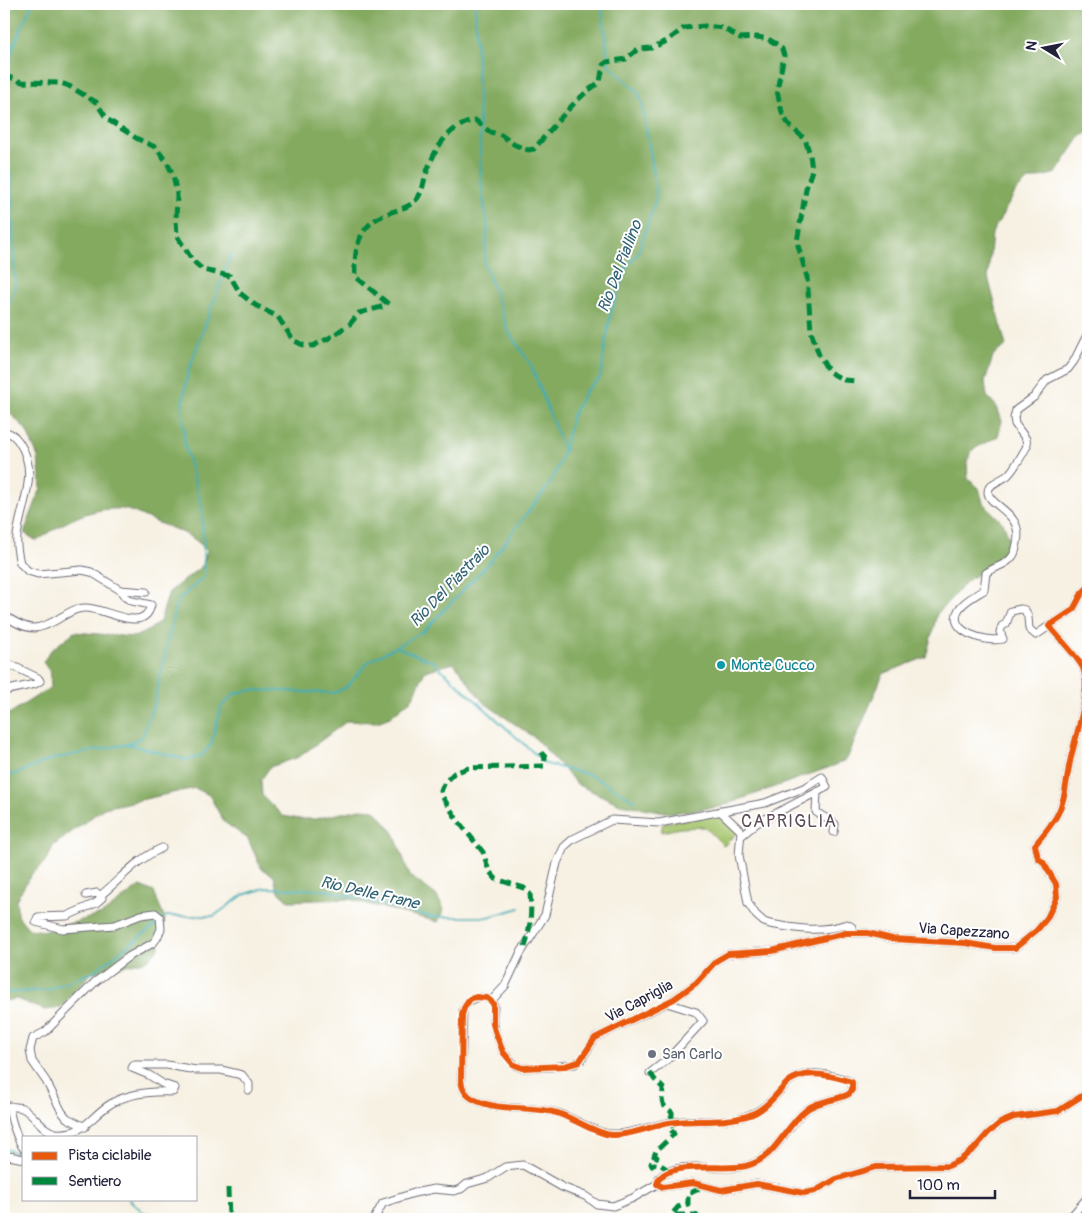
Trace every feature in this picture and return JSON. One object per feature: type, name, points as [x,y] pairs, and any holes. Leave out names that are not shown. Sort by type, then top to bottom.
[{"type":"street","points":[[1081,4],[1088,7]]},
{"type":"street","points":[[1088,333],[1068,369],[1048,380],[1034,397],[1016,410],[1015,424],[1026,439],[1027,446],[1008,475],[990,486],[988,491],[989,497],[1012,518],[1017,527],[1016,550],[1013,557],[1006,563],[986,573],[984,590],[960,607],[956,620],[959,627],[964,631],[980,637],[997,640],[1003,639],[1000,632],[1002,626],[1006,624],[1011,611],[1021,609],[1025,610],[1029,628],[1036,635],[1073,610],[1082,593],[1088,587]]},
{"type":"street","points":[[4,432],[9,432],[16,437],[23,446],[30,464],[29,479],[17,538],[20,563],[28,572],[38,574],[82,570],[91,572],[120,590],[132,601],[151,605],[150,610],[144,617],[127,619],[90,607],[81,608],[42,628],[20,625],[4,615]]},
{"type":"street","points":[[120,590],[146,592]]},
{"type":"street","name":"Via Capezzano","points":[[846,933],[868,933],[892,939],[1015,948],[1037,930],[1047,918],[1057,897],[1056,884],[1043,862],[1038,858],[1035,845],[1056,818],[1062,804],[1075,739],[1083,718],[1086,696],[1083,668],[1049,626]]},
{"type":"street","points":[[4,659],[9,664],[38,678],[40,681],[35,684],[4,691]]},
{"type":"street","points":[[374,1219],[383,1203],[434,1189],[454,1191],[462,1189],[467,1184],[488,1178],[505,1167],[523,1165],[597,1204],[613,1206],[633,1198],[658,1184],[662,1176],[676,1168],[734,1168],[756,1162],[772,1151],[795,1120],[808,1108],[849,1094],[852,1090],[852,1082],[815,1074],[805,1075],[794,1078],[761,1110],[749,1116],[717,1122],[690,1121],[666,1123],[644,1130],[609,1134],[556,1113],[492,1105],[475,1100],[466,1094],[461,1086],[463,1010],[472,998],[480,997],[492,1000],[505,986],[520,954],[544,915],[557,863],[564,847],[597,826],[612,820],[659,823],[765,803],[806,787],[822,778],[827,787],[757,823],[741,836]]},
{"type":"street","points":[[817,792],[816,812],[835,824],[834,832]]},
{"type":"street","points":[[720,811],[741,831],[739,855],[748,903],[764,922],[813,930],[825,930],[847,924],[851,925],[852,929],[846,933]]},
{"type":"street","points":[[85,1126],[67,1118],[62,1112],[46,1081],[32,1061],[30,1050],[33,1038],[45,1032],[95,982],[157,938],[161,929],[160,918],[155,914],[142,915],[115,925],[63,929],[42,925],[36,922],[36,919],[38,917],[67,916],[96,903],[102,898],[101,895],[130,867],[162,848]]},
{"type":"street","points":[[86,895],[97,893],[101,895]]},
{"type":"street","name":"Via Capriglia","points":[[492,1000],[494,1006],[493,1024],[503,1052],[515,1065],[522,1068],[558,1067],[575,1064],[581,1060],[595,1038],[667,1003],[688,988],[716,961],[728,954],[772,951],[846,933]]},
{"type":"street","points":[[650,1073],[668,1059],[703,1021],[696,1012],[667,1003]]},
{"type":"street","points":[[22,1146],[17,1139],[15,1125],[9,1112],[10,1106],[24,1109],[38,1123],[55,1133],[74,1132],[85,1126],[106,1106],[135,1094],[151,1091],[173,1092],[175,1088],[132,1068],[134,1065],[167,1065],[196,1070],[221,1070],[242,1075],[248,1084],[249,1090]]},
{"type":"street","points":[[658,1184],[662,1187],[693,1183],[721,1190],[757,1184],[804,1193],[815,1191],[836,1179],[876,1167],[948,1166],[960,1160],[974,1149],[1000,1123],[1014,1118],[1058,1111],[1088,1092]]},
{"type":"street","points":[[4,1155],[22,1159]]},
{"type":"street","points":[[1069,1219],[1088,1197]]},
{"type":"green space","points":[[4,4],[1088,4],[1088,132],[1080,137],[1056,173],[1027,181],[1016,191],[992,233],[988,277],[1006,346],[994,354],[985,381],[987,396],[997,407],[1002,421],[998,436],[972,450],[967,463],[968,479],[979,488],[983,503],[1004,524],[1009,539],[1004,553],[996,561],[967,581],[937,614],[926,657],[883,674],[847,759],[833,766],[719,807],[671,813],[620,804],[578,785],[535,738],[483,702],[454,663],[425,671],[413,698],[390,717],[377,722],[347,721],[299,757],[270,767],[261,780],[262,795],[283,816],[315,819],[360,809],[375,810],[394,833],[410,876],[436,895],[444,909],[438,922],[349,899],[289,901],[277,890],[274,876],[261,868],[248,839],[224,822],[209,795],[195,788],[104,808],[53,846],[47,860],[31,875],[16,900],[18,916],[29,929],[45,931],[102,914],[140,886],[154,892],[165,919],[159,948],[148,960],[90,974],[60,1008],[45,1010],[16,999],[4,1001],[4,717],[51,687],[50,672],[43,662],[51,650],[74,632],[134,637],[148,631],[160,621],[169,592],[203,565],[207,551],[186,534],[122,509],[110,509],[87,514],[66,522],[37,541],[24,533],[41,488],[38,457],[26,430],[4,406]]},
{"type":"green space","points":[[718,813],[739,831],[724,846],[705,827],[680,828],[661,832],[663,823]]},
{"type":"waterway","points":[[4,91],[13,47],[32,4]]},
{"type":"waterway","points":[[475,4],[481,184],[488,228],[484,262],[509,333],[531,365],[564,451]]},
{"type":"waterway","name":"Rio Del Piastraio","points":[[4,777],[52,759],[128,744],[187,760],[201,756],[211,745],[221,707],[234,694],[249,690],[334,693],[347,687],[368,662],[424,631],[488,564],[552,481],[564,451],[572,416],[586,390],[600,378],[610,316],[626,268],[638,253],[657,195],[642,102],[637,91],[609,65],[600,4]]},
{"type":"waterway","points":[[4,151],[11,178],[15,285],[4,314]]},
{"type":"waterway","points":[[128,744],[142,737],[154,704],[174,612],[179,599],[204,577],[202,508],[185,446],[182,405],[188,372],[231,254]]},
{"type":"waterway","points":[[396,647],[432,661],[546,764],[590,775],[636,801]]},
{"type":"waterway","name":"Rio Delle Frane","points":[[163,918],[166,916],[214,916],[243,895],[265,888],[326,890],[431,917],[488,917],[520,908]]},
{"type":"waterway","name":"Rio Delle Frane","points":[[4,993],[47,990],[93,972],[158,923]]},
{"type":"waterway","points":[[4,1149],[22,1154]]},
{"type":"waterway","points":[[130,1200],[143,1212],[166,1219]]},
{"type":"marked path","points":[[4,77],[22,82],[61,83],[69,86],[96,102],[107,119],[136,138],[155,147],[167,162],[173,175],[177,195],[177,236],[193,261],[203,270],[230,276],[240,293],[255,305],[278,317],[293,340],[303,345],[313,346],[350,324],[359,313],[385,306],[387,303],[355,276],[355,257],[359,240],[363,232],[375,220],[412,204],[422,190],[425,177],[437,149],[442,141],[456,128],[475,120],[490,132],[501,135],[515,145],[528,150],[534,149],[573,105],[600,82],[603,65],[607,62],[626,59],[638,49],[651,48],[667,41],[684,28],[705,26],[723,28],[740,38],[758,37],[768,39],[782,49],[784,56],[777,90],[783,116],[790,126],[805,139],[810,155],[812,170],[806,189],[797,242],[807,277],[811,331],[819,355],[829,372],[844,380],[856,381]]},
{"type":"marked path","points":[[525,947],[530,921],[530,894],[524,888],[496,879],[489,871],[483,852],[458,821],[442,796],[441,791],[445,782],[454,773],[468,768],[544,766],[545,757],[539,750]]},
{"type":"marked path","points":[[650,1073],[663,1088],[663,1104],[672,1112],[672,1116],[665,1122]]},
{"type":"marked path","points":[[668,1172],[661,1165],[654,1164],[652,1166],[651,1164],[657,1157],[654,1156],[656,1151],[674,1134],[669,1127],[675,1124]]},
{"type":"marked path","points":[[228,1188],[229,1219]]},
{"type":"marked path","points":[[699,1219],[696,1215],[674,1215],[673,1213],[678,1207],[688,1204],[688,1194],[699,1189],[703,1190],[703,1188]]},
{"type":"cycle path","points":[[1088,587],[1082,593],[1073,610],[1049,626],[1080,663],[1085,678],[1082,715],[1062,804],[1054,821],[1035,845],[1038,858],[1043,862],[1056,884],[1057,897],[1047,918],[1037,930],[1015,948],[892,939],[868,933],[846,933],[772,951],[728,954],[716,961],[696,983],[674,999],[595,1038],[579,1062],[565,1066],[522,1068],[513,1064],[503,1052],[495,1031],[493,1003],[487,998],[476,997],[470,999],[462,1015],[461,1080],[463,1090],[467,1095],[485,1104],[557,1113],[600,1132],[613,1135],[628,1134],[669,1123],[718,1121],[747,1116],[763,1107],[785,1085],[799,1076],[816,1074],[852,1082],[852,1090],[849,1094],[816,1104],[806,1110],[798,1117],[772,1150],[756,1162],[746,1166],[670,1171],[661,1176],[657,1184],[663,1187],[693,1183],[721,1190],[757,1184],[804,1193],[815,1191],[836,1179],[876,1167],[948,1166],[960,1160],[974,1149],[1000,1123],[1014,1117],[1058,1111],[1088,1092]]},
{"type":"place","name":"Monte Cucco","points":[[721,665]]},
{"type":"place","name":"San Carlo","points":[[652,1054]]},
{"type":"district","name":"CAPRIGLIA","points":[[789,821]]},
{"type":"water label","name":"Rio Del Piallino","points":[[619,266]]}]
